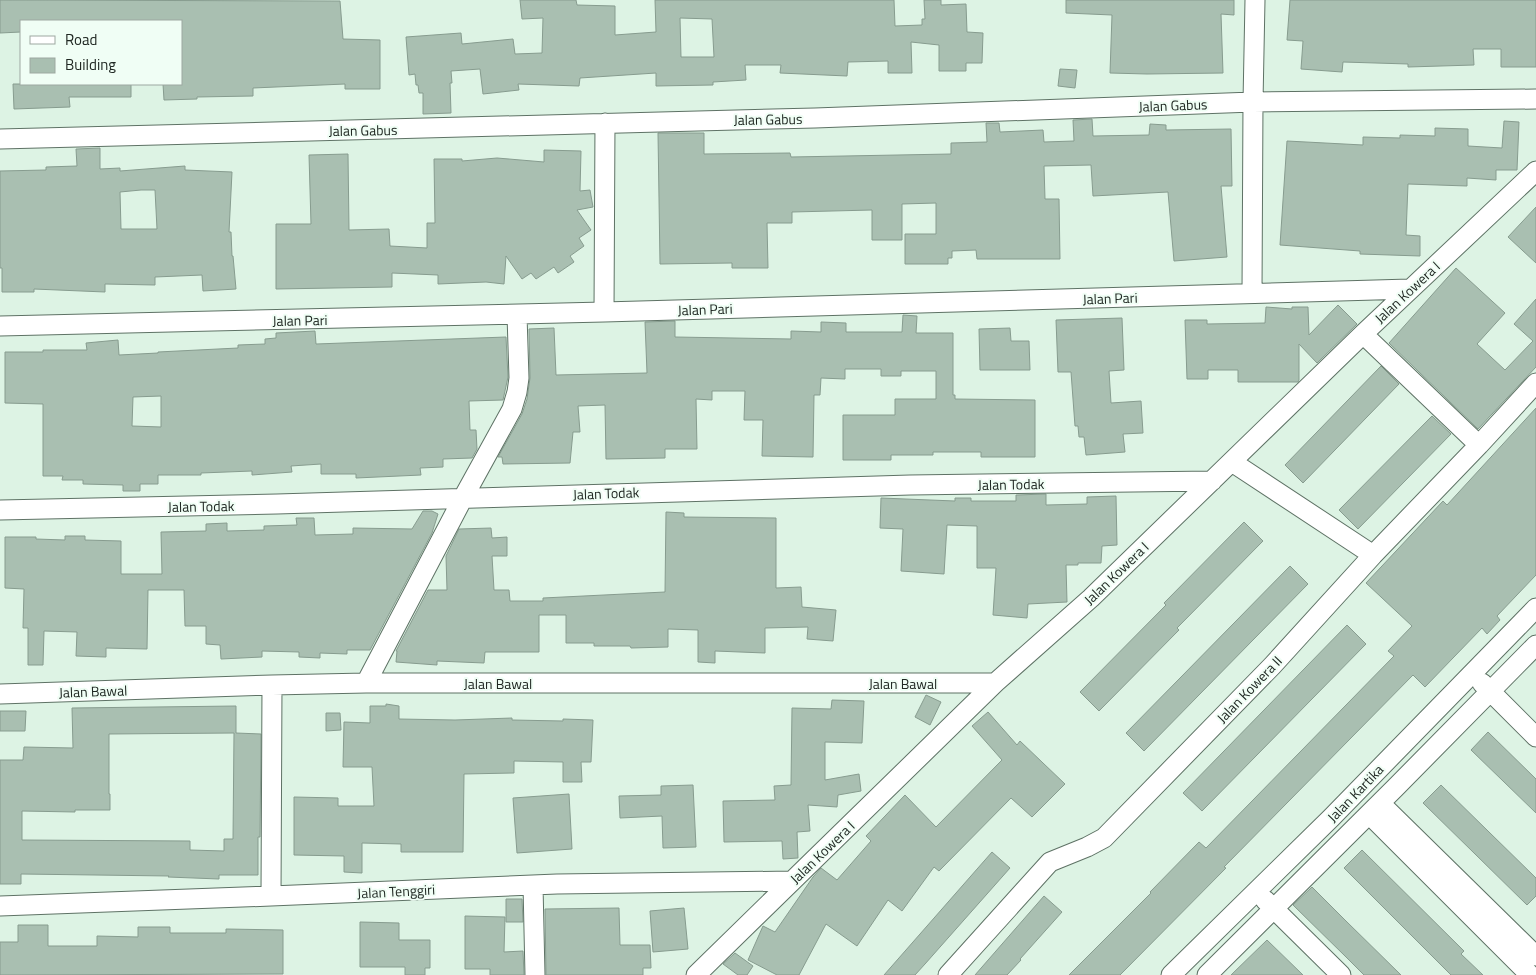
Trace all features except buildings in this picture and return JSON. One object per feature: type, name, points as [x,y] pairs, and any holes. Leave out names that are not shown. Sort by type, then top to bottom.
[{"type":"street","points":[[1252,293],[1255,0]]},
{"type":"street","name":"Jalan Gabus","points":[[0,139],[824,118],[1253,102],[1536,99]]},
{"type":"street","points":[[604,312],[605,123]]},
{"type":"street","name":"Jalan Kowera I","points":[[696,975],[995,683],[1091,598],[1410,289],[1536,172]]},
{"type":"street","name":"Jalan Pari","points":[[0,326],[604,312],[1410,289]]},
{"type":"street","points":[[366,683],[463,498],[501,430],[514,402],[519,378],[516,314]]},
{"type":"street","points":[[1363,334],[1479,444]]},
{"type":"street","name":"Jalan Kowera II","points":[[948,975],[1050,862],[1088,847],[1104,838],[1272,666],[1373,555],[1536,383]]},
{"type":"street","points":[[1232,462],[1373,555]]},
{"type":"street","name":"Jalan Todak","points":[[0,510],[277,504],[910,485],[1212,481]]},
{"type":"street","name":"Jalan Kartika","points":[[1171,975],[1331,818],[1536,608]]},
{"type":"street","name":"Jalan Kartika","points":[[1207,975],[1536,645]]},
{"type":"street","points":[[1472,672],[1536,737]]},
{"type":"street","name":"Jalan Bawal","points":[[0,694],[366,683],[995,683]]},
{"type":"street","points":[[271,896],[272,685]]},
{"type":"street","points":[[1375,808],[1536,956]]},
{"type":"street","points":[[1375,808],[1530,975]]},
{"type":"street","name":"Jalan Tenggiri","points":[[0,906],[532,885],[792,881]]},
{"type":"street","points":[[532,885],[535,975]]},
{"type":"street","points":[[1256,890],[1341,975]]}]
